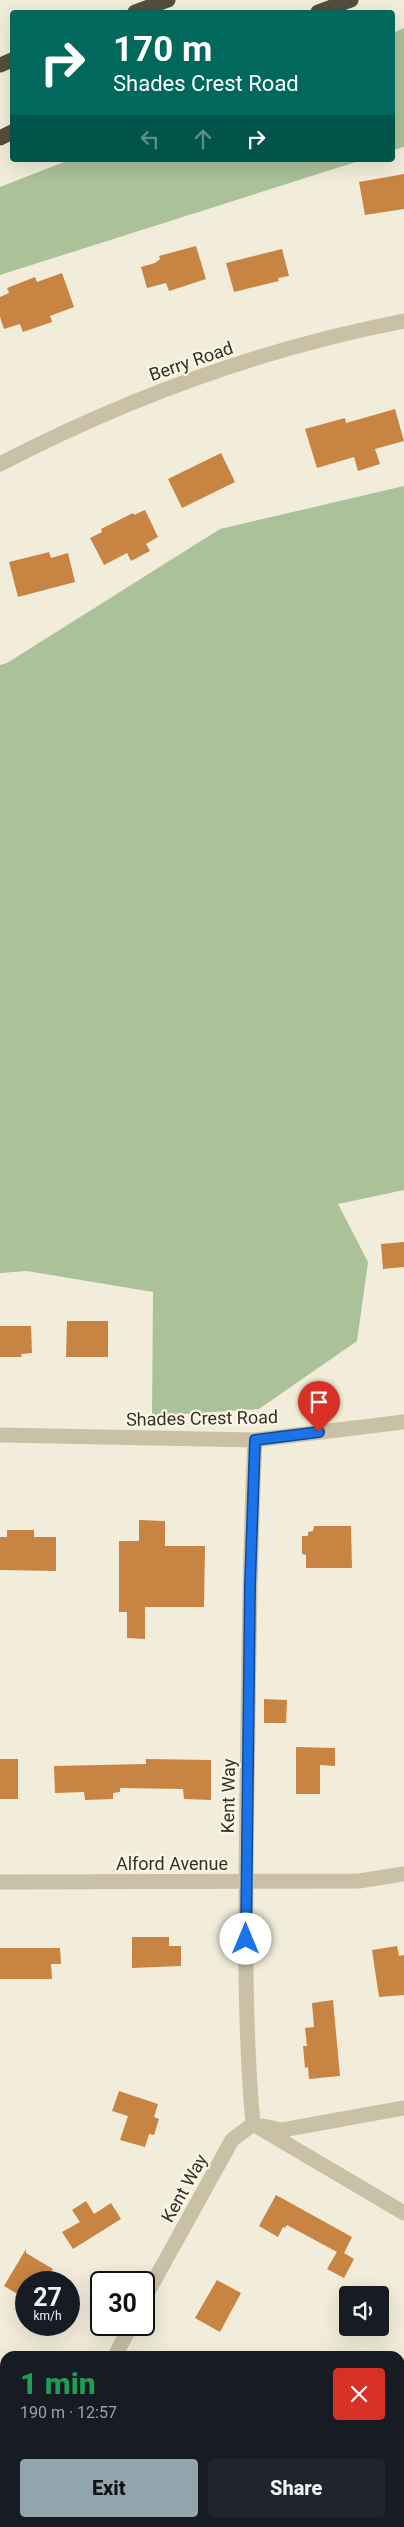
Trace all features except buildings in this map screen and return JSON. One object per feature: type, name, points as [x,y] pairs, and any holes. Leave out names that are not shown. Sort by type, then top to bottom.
[{"type":"highway","points":[[140,10],[168,0]]},
{"type":"highway","points":[[324,10],[351,0]]},
{"type":"street","name":"Berry Road","points":[[0,464],[124,406],[212,373],[296,346],[404,322]]},
{"type":"street","name":"Shades Crest Road","points":[[0,1435],[255,1440],[404,1422]]},
{"type":"street","name":"Kent Way","points":[[155,2279],[232,2140],[253,2124],[246,2054],[246,1882],[250,1586],[255,1440]]},
{"type":"street","name":"Alford Avenue","points":[[0,1882],[359,1881],[404,1874]]},
{"type":"street","points":[[253,2124],[282,2130],[404,2108]]},
{"type":"street","points":[[253,2124],[404,2213]]},
{"type":"street","points":[[118,2351],[125,2336]]},
{"type":"green space","points":[[404,28],[404,147],[395,149],[395,32]]},
{"type":"green space","points":[[64,162],[356,162],[0,275],[0,187]]},
{"type":"green space","points":[[404,486],[404,1190],[338,1204],[368,1262],[357,1341],[259,1409],[152,1416],[153,1292],[27,1271],[0,1273],[0,665],[7,663],[220,529]]},
{"type":"route","points":[[246,1939],[250,1586],[255,1440],[319,1432]]}]
